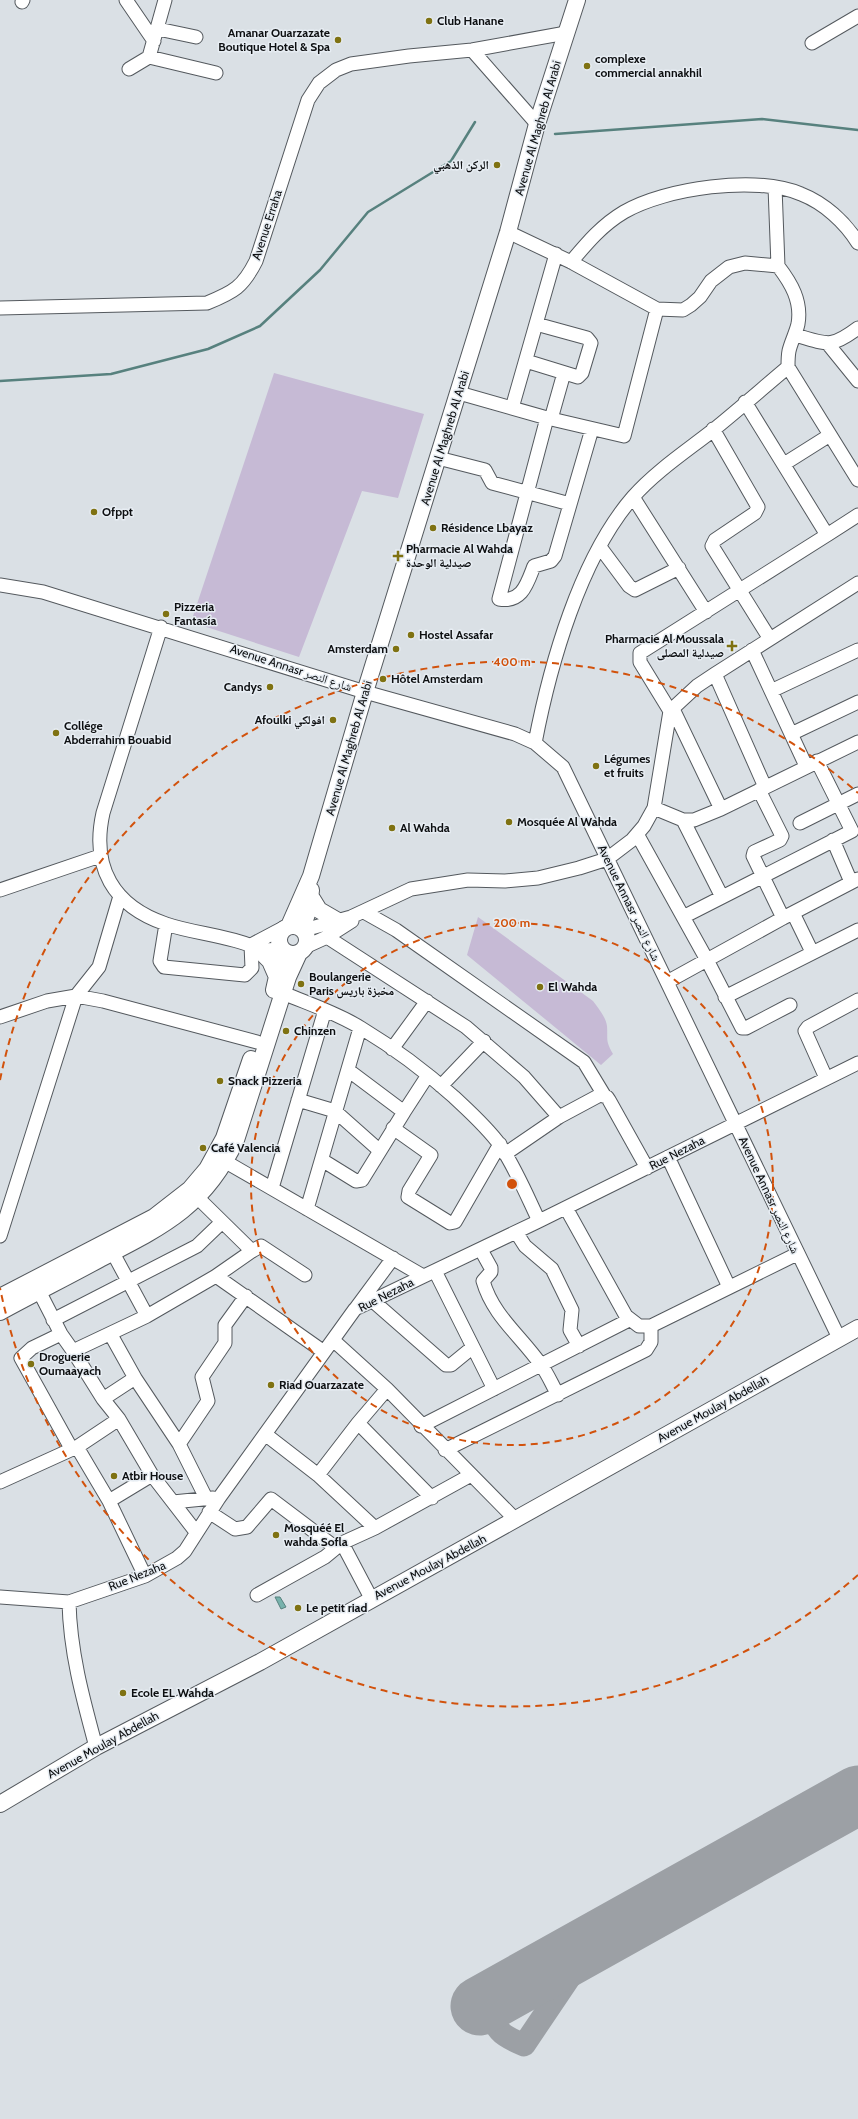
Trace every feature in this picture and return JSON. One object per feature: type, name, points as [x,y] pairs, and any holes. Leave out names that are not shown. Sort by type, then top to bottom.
[{"type":"main road","name":"Avenue Al Maghreb Al Arabi","points":[[295,928],[365,692],[459,393],[508,232],[538,124],[577,0]]},
{"type":"main road","name":"Avenue Al Maghreb Al Arabi","points":[[295,928],[311,897],[311,876]]},
{"type":"main road","points":[[311,897],[319,910],[338,921]]},
{"type":"main road","points":[[0,1312],[35,1288],[154,1217],[181,1198],[199,1180],[214,1159],[224,1138],[257,1042],[277,977],[292,950],[307,938],[295,928],[278,941],[292,950]]},
{"type":"main road","points":[[254,947],[270,960],[277,977]]},
{"type":"main road","points":[[0,1297],[35,1288],[113,1253],[161,1227],[198,1198],[226,1162],[245,1117],[283,993],[292,950]]},
{"type":"main road","name":"Avenue Moulay Abdellah","points":[[0,1804],[96,1747],[260,1662],[371,1598],[516,1520],[858,1328]]},
{"type":"street","points":[[126,0],[156,35],[196,37]]},
{"type":"street","points":[[129,69],[149,57],[165,0]]},
{"type":"street","points":[[812,42],[858,16]]},
{"type":"street","name":"Avenue Erraha","points":[[0,308],[207,303],[233,292],[249,275],[256,260],[308,100],[319,83],[336,70],[351,64],[472,50],[566,33]]},
{"type":"street","points":[[472,50],[538,124]]},
{"type":"street","points":[[149,57],[216,73]]},
{"type":"street","points":[[571,262],[590,239],[605,225],[628,210],[648,201],[689,190],[732,186],[775,187],[801,194],[818,203],[851,232],[858,243]]},
{"type":"street","points":[[775,187],[778,266],[790,281],[796,295],[798,322],[789,351],[788,367],[858,480]]},
{"type":"street","points":[[508,232],[556,254],[657,309],[677,310],[691,305],[700,297],[711,281],[729,267],[745,263],[778,266]]},
{"type":"street","points":[[512,408],[556,254]]},
{"type":"street","points":[[459,393],[592,429],[620,436],[626,435],[657,309]]},
{"type":"street","points":[[526,361],[576,377],[581,375],[591,341],[587,338],[536,324]]},
{"type":"street","points":[[795,335],[828,344],[842,340],[858,328]]},
{"type":"street","points":[[828,344],[858,382]]},
{"type":"street","points":[[535,743],[545,691],[557,650],[588,573],[612,525],[633,497],[663,470],[714,430],[745,402],[788,367]]},
{"type":"street","points":[[564,373],[527,493],[499,600],[506,600],[520,594],[526,588],[534,566],[553,560],[592,429]]},
{"type":"street","points":[[745,402],[827,535]]},
{"type":"street","points":[[714,430],[758,507],[755,513],[712,543],[770,639]]},
{"type":"street","points":[[784,464],[830,435]]},
{"type":"street","points":[[438,458],[485,470],[492,483],[570,504]]},
{"type":"street","points":[[633,497],[706,612]]},
{"type":"street","points":[[721,809],[671,710],[640,662],[640,653],[858,515]]},
{"type":"street","points":[[600,547],[629,586],[635,590],[678,568]]},
{"type":"street","points":[[254,947],[295,928],[338,921],[364,912],[411,890],[468,880],[505,881],[538,878],[579,868],[607,859],[637,834],[654,808],[671,710],[697,686],[858,582]]},
{"type":"street","name":"Avenue Annasr شارع النصر","points":[[0,585],[43,592],[161,627],[365,692],[496,728],[535,743],[563,768],[839,1338]]},
{"type":"street","points":[[161,627],[103,813],[99,840],[100,856],[107,879],[120,896],[147,916],[166,924],[269,950],[292,950],[327,937],[364,912]]},
{"type":"street","points":[[683,917],[855,830],[791,734],[752,650]]},
{"type":"street","points":[[771,691],[858,650]]},
{"type":"street","points":[[715,674],[782,836],[780,840],[753,854],[763,877],[812,952]]},
{"type":"street","points":[[791,734],[858,702]]},
{"type":"street","points":[[654,808],[683,820],[694,820],[721,809],[858,742]]},
{"type":"street","points":[[800,823],[858,794]]},
{"type":"street","points":[[683,820],[722,898]]},
{"type":"street","points":[[637,834],[706,960],[739,1025],[744,1029],[790,1005]]},
{"type":"street","points":[[667,982],[788,915],[855,881],[833,840]]},
{"type":"street","points":[[0,890],[100,856]]},
{"type":"street","points":[[0,1236],[76,996],[99,967],[120,896]]},
{"type":"street","points":[[364,912],[396,930],[584,1062],[604,1095],[609,1100],[647,1168]]},
{"type":"street","points":[[166,924],[160,961],[164,966],[245,975],[252,968],[254,947]]},
{"type":"street","points":[[725,997],[858,930]]},
{"type":"street","points":[[327,937],[427,1000],[484,1041],[524,1077],[559,1117]]},
{"type":"street","points":[[283,993],[325,1010],[360,1028],[428,1075],[475,1116],[502,1149],[540,1221]]},
{"type":"street","points":[[0,1017],[47,1001],[76,996],[103,1001],[257,1042]]},
{"type":"street","points":[[392,1049],[427,1000]]},
{"type":"street","points":[[826,1078],[805,1031],[808,1027],[858,1000]]},
{"type":"street","points":[[272,1188],[325,1010]]},
{"type":"street","points":[[307,1209],[360,1028]]},
{"type":"street","points":[[441,1086],[484,1041]]},
{"type":"street","name":"Rue Nezaha","points":[[0,1597],[69,1602],[145,1576],[177,1558],[185,1551],[209,1512],[212,1498],[265,1434],[355,1309],[429,1273],[481,1250],[858,1063]]},
{"type":"street","points":[[348,1070],[404,1112]]},
{"type":"street","points":[[322,1160],[360,1181],[364,1179],[393,1128],[428,1075]]},
{"type":"street","points":[[393,1128],[431,1155],[409,1191],[408,1197],[450,1223],[455,1222],[502,1149],[600,1095],[604,1095]]},
{"type":"street","points":[[298,1100],[335,1111],[380,1151]]},
{"type":"street","points":[[668,1157],[729,1287]]},
{"type":"street","points":[[226,1162],[393,1258],[429,1273],[473,1347],[494,1389]]},
{"type":"street","points":[[198,1198],[252,1251]]},
{"type":"street","points":[[566,1208],[629,1320],[639,1326],[651,1326],[797,1254]]},
{"type":"street","points":[[53,1320],[197,1246],[222,1222]]},
{"type":"street","points":[[516,1232],[525,1246],[546,1262],[552,1269],[572,1310],[570,1330],[579,1346]]},
{"type":"street","points":[[73,1351],[110,1335],[147,1316],[216,1276],[261,1246],[305,1275]]},
{"type":"street","points":[[481,1250],[491,1268],[491,1272],[483,1281],[487,1293],[498,1313],[542,1365],[558,1394]]},
{"type":"street","points":[[113,1253],[147,1316]]},
{"type":"street","points":[[355,1309],[393,1258]]},
{"type":"street","points":[[216,1276],[324,1352]]},
{"type":"street","points":[[35,1288],[60,1334],[73,1351],[103,1399],[119,1419],[152,1476],[196,1532]]},
{"type":"street","points":[[178,1444],[208,1401],[202,1377],[224,1343],[225,1324],[246,1296]]},
{"type":"street","points":[[373,1301],[446,1365],[451,1365],[473,1347]]},
{"type":"street","points":[[421,1426],[629,1320]]},
{"type":"street","points":[[445,1450],[646,1350],[651,1342],[651,1326]]},
{"type":"street","points":[[60,1334],[32,1348],[21,1358],[74,1448],[109,1501],[145,1576]]},
{"type":"street","points":[[110,1335],[135,1378],[212,1498],[173,1502]]},
{"type":"street","points":[[333,1340],[387,1389],[421,1426],[516,1520]]},
{"type":"street","points":[[103,1399],[135,1378]]},
{"type":"street","points":[[318,1475],[358,1422],[387,1389]]},
{"type":"street","points":[[0,1482],[74,1448],[119,1419]]},
{"type":"street","points":[[358,1422],[432,1498]]},
{"type":"street","points":[[265,1434],[318,1475],[375,1528]]},
{"type":"street","points":[[257,1595],[292,1577],[325,1557],[339,1546],[432,1498],[471,1475]]},
{"type":"street","points":[[109,1501],[152,1476]]},
{"type":"street","points":[[209,1512],[235,1529],[247,1527],[271,1499],[339,1546],[371,1598]]},
{"type":"street","points":[[69,1602],[69,1623],[75,1671],[96,1747]]},
{"type":"shaded area","points":[[274,373],[424,414],[398,498],[362,491],[299,657],[191,622]]},
{"type":"shaded area","name":"El Wahda","points":[[478,917],[593,1001],[605,1019],[608,1043],[613,1054],[601,1065],[467,955]]},
{"type":"shaded area","points":[[275,1597],[280,1597],[286,1607],[281,1609]]},
{"type":"waterway","points":[[555,134],[762,119],[858,130]]},
{"type":"waterway","points":[[0,381],[111,374],[208,349],[260,326],[320,270],[368,212],[451,161],[475,122]]},
{"type":"taxiway","points":[[548,1968],[537,1966],[517,1968],[501,1979],[496,1987],[492,2008],[495,2023],[498,2029],[505,2036],[524,2045],[586,1953],[610,1933]]},
{"type":"runway","points":[[480,2006],[858,1795]]},
{"type":"place","name":"Club Hanane","points":[[429,21]]},
{"type":"place","name":"Amanar Ouarzazate Boutique Hotel & Spa","points":[[338,40]]},
{"type":"place","name":"complexe commercial annakhil","points":[[587,66]]},
{"type":"place","name":"الركن الذهبي","points":[[497,165]]},
{"type":"place","name":"Ofppt","points":[[94,512]]},
{"type":"place","name":"Résidence Lbayaz","points":[[433,528]]},
{"type":"place","name":"Pharmacie Al Wahda صيدلية الوحدة","points":[[398,556]]},
{"type":"place","name":"Pizzeria Fantasía","points":[[166,614]]},
{"type":"place","name":"Hostel Assafar","points":[[411,635]]},
{"type":"place","name":"Pharmacie Al Moussala صيدلية المصلى","points":[[732,646]]},
{"type":"place","name":"Amsterdam","points":[[396,649]]},
{"type":"place","name":"Hôtel Amsterdam","points":[[383,679]]},
{"type":"place","name":"Candys","points":[[270,687]]},
{"type":"place","name":"Afoulki افولكي","points":[[333,720]]},
{"type":"place","name":"Collége Abderrahim Bouabid","points":[[56,733]]},
{"type":"place","name":"Légumes et fruits","points":[[596,766]]},
{"type":"place","name":"Mosquée Al Wahda","points":[[509,822]]},
{"type":"place","name":"Al Wahda","points":[[392,828]]},
{"type":"place","name":"Boulangerie Paris مخبزة باريس","points":[[301,984]]},
{"type":"place","name":"El Wahda","points":[[540,987]]},
{"type":"place","name":"Chinzen","points":[[286,1031]]},
{"type":"place","name":"Snack Pizzeria","points":[[220,1081]]},
{"type":"place","name":"Café Valencia","points":[[203,1148]]},
{"type":"place","name":"Droguerie Oumaayach","points":[[31,1364]]},
{"type":"place","name":"Riad Ouarzazate","points":[[271,1385]]},
{"type":"place","name":"Atbir House","points":[[114,1476]]},
{"type":"place","name":"Mosquéé El wahda Sofla","points":[[276,1535]]},
{"type":"place","name":"Le petit riad","points":[[298,1608]]},
{"type":"place","name":"Ecole EL Wahda","points":[[123,1693]]}]
